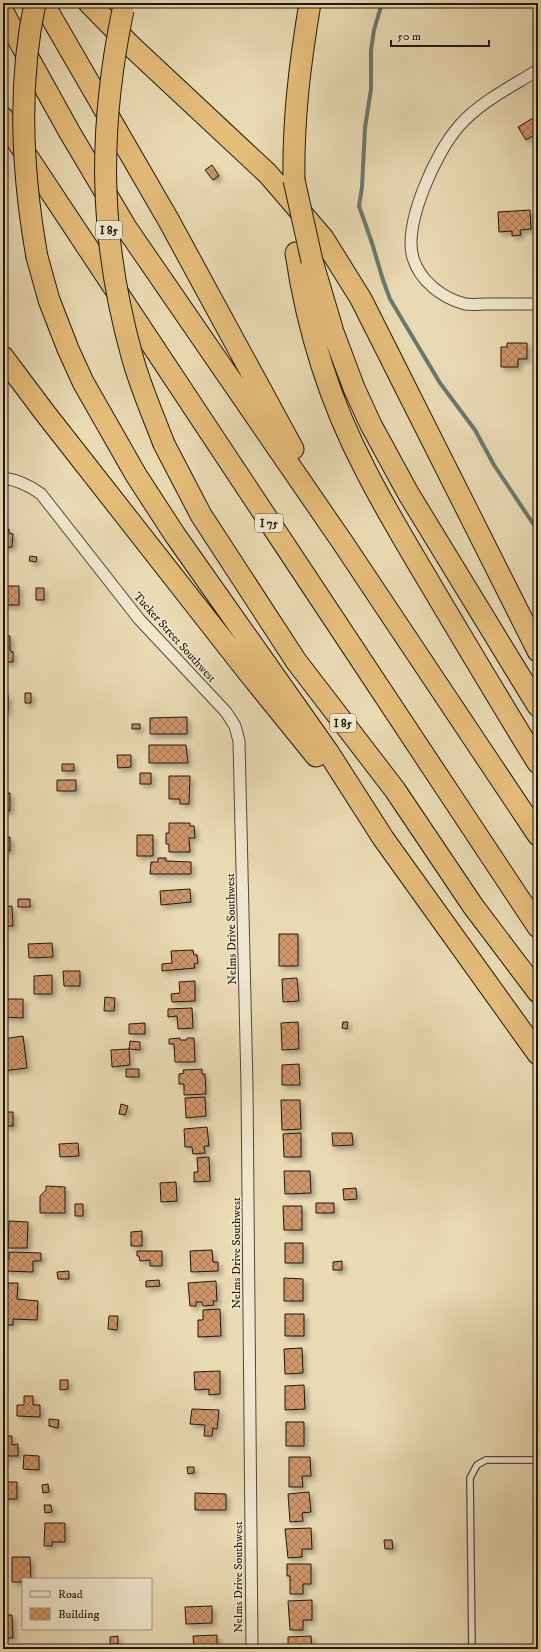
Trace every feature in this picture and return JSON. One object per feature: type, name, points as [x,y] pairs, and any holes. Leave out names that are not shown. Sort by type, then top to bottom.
[{"type":"highway","points":[[35,3],[26,59],[23,96],[23,139],[28,201],[37,257],[50,300],[82,382],[136,475],[175,535],[328,752],[384,838],[538,1054]]},
{"type":"highway","points":[[43,3],[169,221],[343,543]]},
{"type":"highway","points":[[89,3],[132,46],[268,174],[323,238],[361,299],[538,651]]},
{"type":"highway","points":[[310,3],[301,58],[296,105],[294,180],[304,257],[301,284],[318,350],[333,395],[364,468],[395,526],[538,763]]},
{"type":"highway","name":"I 85","points":[[124,6],[114,55],[109,94],[105,142],[106,212],[120,310],[143,391],[164,444],[201,515],[296,661],[395,790],[472,906],[538,992]]},
{"type":"highway","points":[[3,12],[70,133],[127,229],[343,543],[538,835]]},
{"type":"highway","name":"I 75","points":[[3,118],[142,331],[538,927]]},
{"type":"highway","points":[[304,257],[354,388],[371,425],[408,493],[538,706]]},
{"type":"highway","points":[[4,359],[243,666],[384,838]]},
{"type":"street","points":[[538,70],[482,105],[459,126],[439,156],[426,183],[411,233],[413,258],[417,267],[423,278],[441,294],[466,304],[538,304]]},
{"type":"street","name":"Tucker Street Southwest","points":[[3,478],[17,480],[30,486],[41,494],[139,619],[226,712],[235,726],[239,740],[242,857]]},
{"type":"street","name":"Nelms Drive Southwest","points":[[242,857],[247,1094],[252,1649]]},
{"type":"lane","points":[[472,1649],[470,1478],[477,1465],[486,1460],[538,1460]]},
{"type":"building","points":[[538,115],[538,135],[537,133],[526,140],[518,127]]},
{"type":"building","points":[[212,165],[219,176],[213,180],[205,170]]},
{"type":"building","points":[[530,210],[531,229],[520,230],[521,235],[512,236],[512,231],[499,232],[498,212]]},
{"type":"building","points":[[507,343],[527,343],[527,359],[518,359],[518,367],[501,367],[501,347],[507,347]]},
{"type":"building","points":[[535,344],[538,344],[538,368],[535,368]]},
{"type":"building","points":[[3,529],[9,529],[9,533],[13,534],[12,547],[3,548]]},
{"type":"building","points":[[30,556],[37,557],[36,562],[29,561]]},
{"type":"building","points":[[3,586],[19,586],[19,605],[3,605]]},
{"type":"building","points":[[36,588],[44,588],[44,600],[36,600]]},
{"type":"building","points":[[3,636],[10,636],[10,651],[13,652],[13,662],[3,662]]},
{"type":"building","points":[[25,693],[31,693],[31,703],[25,703]]},
{"type":"building","points":[[8,695],[8,711],[3,712],[3,696]]},
{"type":"building","points":[[187,717],[187,734],[150,734],[150,718]]},
{"type":"building","points":[[132,724],[140,724],[140,729],[132,729]]},
{"type":"building","points":[[149,745],[186,745],[188,763],[149,763]]},
{"type":"building","points":[[117,755],[131,755],[131,767],[118,768]]},
{"type":"building","points":[[62,764],[74,764],[74,771],[62,771]]},
{"type":"building","points":[[140,773],[151,773],[151,784],[140,784]]},
{"type":"building","points":[[169,776],[190,776],[189,804],[180,804],[180,799],[169,799]]},
{"type":"building","points":[[57,780],[76,780],[76,791],[57,791]]},
{"type":"building","points":[[3,793],[10,793],[10,811],[3,811]]},
{"type":"building","points":[[169,823],[190,823],[190,826],[194,826],[195,838],[189,838],[190,852],[169,852],[169,844],[166,844],[166,833],[169,833]]},
{"type":"building","points":[[137,835],[153,835],[153,856],[137,856]]},
{"type":"building","points":[[3,837],[10,837],[10,851],[4,851],[4,857],[3,857]]},
{"type":"building","points":[[158,858],[166,858],[166,861],[191,862],[191,874],[150,874],[151,862],[158,862]]},
{"type":"building","points":[[190,889],[191,902],[161,905],[160,891]]},
{"type":"building","points":[[18,899],[30,899],[30,907],[18,907]]},
{"type":"building","points":[[12,906],[13,926],[3,926],[3,907]]},
{"type":"building","points":[[279,934],[298,934],[298,966],[279,966]]},
{"type":"building","points":[[52,943],[53,957],[29,958],[28,944]]},
{"type":"building","points":[[193,950],[194,955],[197,955],[198,963],[194,964],[195,968],[162,971],[162,964],[172,963],[171,951]]},
{"type":"building","points":[[63,971],[80,971],[80,986],[64,986]]},
{"type":"building","points":[[52,975],[52,994],[34,994],[34,976]]},
{"type":"building","points":[[297,978],[299,1001],[283,1002],[282,979]]},
{"type":"building","points":[[195,981],[195,1001],[172,1002],[171,994],[180,993],[179,982]]},
{"type":"building","points":[[105,997],[115,998],[114,1011],[104,1011]]},
{"type":"building","points":[[3,999],[23,999],[23,1018],[3,1017]]},
{"type":"building","points":[[192,1008],[193,1028],[178,1029],[177,1016],[168,1017],[168,1009]]},
{"type":"building","points":[[298,1022],[299,1049],[282,1050],[281,1023]]},
{"type":"building","points":[[343,1022],[348,1022],[347,1029],[342,1028]]},
{"type":"building","points":[[145,1023],[145,1034],[129,1034],[129,1024]]},
{"type":"building","points":[[23,1036],[27,1068],[3,1071],[3,1039]]},
{"type":"building","points":[[180,1038],[180,1040],[187,1040],[187,1038],[194,1038],[195,1062],[175,1062],[174,1044],[169,1044],[169,1039]]},
{"type":"building","points":[[130,1041],[140,1042],[140,1050],[129,1049]]},
{"type":"building","points":[[129,1049],[130,1065],[112,1067],[111,1050]]},
{"type":"building","points":[[299,1064],[300,1085],[282,1085],[282,1065]]},
{"type":"building","points":[[126,1069],[139,1069],[139,1077],[126,1077]]},
{"type":"building","points":[[202,1069],[202,1074],[205,1074],[206,1094],[184,1095],[184,1084],[179,1084],[179,1074],[184,1073],[183,1070]]},
{"type":"building","points":[[205,1097],[206,1116],[186,1118],[185,1098]]},
{"type":"building","points":[[281,1100],[300,1100],[301,1129],[282,1130]]},
{"type":"building","points":[[121,1104],[128,1106],[125,1115],[119,1114]]},
{"type":"building","points":[[3,1112],[13,1112],[13,1126],[3,1126]]},
{"type":"building","points":[[207,1127],[209,1146],[204,1146],[205,1153],[193,1154],[192,1147],[185,1147],[184,1129]]},
{"type":"building","points":[[301,1133],[301,1157],[284,1157],[283,1134]]},
{"type":"building","points":[[332,1133],[352,1133],[353,1145],[333,1146]]},
{"type":"building","points":[[78,1143],[79,1156],[60,1157],[59,1144]]},
{"type":"building","points":[[209,1157],[210,1181],[194,1182],[194,1172],[198,1172],[197,1158]]},
{"type":"building","points":[[284,1171],[310,1171],[311,1193],[285,1194]]},
{"type":"building","points":[[176,1182],[177,1201],[161,1202],[160,1183]]},
{"type":"building","points":[[46,1186],[65,1187],[65,1213],[40,1213],[40,1196],[46,1190]]},
{"type":"building","points":[[356,1188],[357,1199],[344,1200],[343,1189]]},
{"type":"building","points":[[316,1203],[334,1203],[334,1213],[316,1213]]},
{"type":"building","points":[[75,1204],[83,1204],[83,1216],[75,1216]]},
{"type":"building","points":[[283,1206],[302,1206],[302,1230],[284,1230]]},
{"type":"building","points":[[9,1221],[28,1222],[27,1248],[8,1248]]},
{"type":"building","points":[[142,1231],[142,1246],[131,1246],[131,1232]]},
{"type":"building","points":[[285,1243],[303,1243],[303,1263],[285,1263]]},
{"type":"building","points":[[212,1250],[213,1262],[218,1262],[218,1271],[191,1272],[190,1251]]},
{"type":"building","points":[[137,1251],[162,1251],[162,1266],[150,1266],[150,1260],[140,1261],[139,1256],[137,1256]]},
{"type":"building","points":[[9,1252],[41,1253],[41,1261],[33,1261],[33,1272],[5,1271],[5,1260],[9,1260]]},
{"type":"building","points":[[342,1261],[342,1270],[333,1270],[333,1262]]},
{"type":"building","points":[[69,1271],[69,1279],[58,1279],[57,1272]]},
{"type":"building","points":[[284,1278],[303,1279],[303,1301],[284,1301]]},
{"type":"building","points":[[159,1280],[160,1286],[146,1287],[146,1281]]},
{"type":"building","points":[[216,1281],[217,1301],[213,1301],[214,1305],[203,1306],[202,1302],[196,1302],[196,1306],[190,1306],[188,1283]]},
{"type":"building","points":[[8,1283],[18,1283],[17,1299],[38,1301],[37,1320],[13,1319],[13,1325],[4,1325],[4,1287],[8,1287]]},
{"type":"building","points":[[220,1309],[221,1336],[198,1337],[198,1320],[203,1320],[203,1310]]},
{"type":"building","points":[[285,1314],[304,1314],[304,1336],[285,1336]]},
{"type":"building","points":[[109,1316],[118,1316],[117,1330],[108,1329]]},
{"type":"building","points":[[302,1348],[303,1373],[285,1374],[284,1349]]},
{"type":"building","points":[[220,1371],[220,1394],[209,1395],[209,1389],[195,1390],[194,1372]]},
{"type":"building","points":[[60,1380],[68,1380],[68,1389],[60,1390]]},
{"type":"building","points":[[304,1385],[305,1409],[285,1410],[285,1386]]},
{"type":"building","points":[[24,1396],[33,1396],[33,1405],[40,1405],[40,1417],[17,1416],[17,1405],[24,1405]]},
{"type":"building","points":[[192,1409],[219,1410],[217,1429],[213,1428],[212,1436],[204,1436],[205,1425],[190,1424]]},
{"type":"building","points":[[49,1419],[59,1420],[58,1428],[49,1426]]},
{"type":"building","points":[[286,1422],[304,1422],[304,1446],[286,1446]]},
{"type":"building","points":[[3,1436],[12,1436],[12,1445],[18,1444],[18,1456],[6,1456],[6,1461],[3,1461]]},
{"type":"building","points":[[24,1455],[39,1456],[39,1470],[23,1469]]},
{"type":"building","points":[[289,1457],[310,1457],[311,1476],[302,1476],[303,1487],[289,1487]]},
{"type":"building","points":[[187,1467],[194,1467],[194,1473],[188,1474]]},
{"type":"building","points":[[3,1482],[17,1482],[17,1499],[3,1499]]},
{"type":"building","points":[[48,1484],[49,1492],[43,1493],[42,1485]]},
{"type":"building","points":[[309,1492],[311,1512],[302,1513],[303,1521],[290,1522],[288,1494]]},
{"type":"building","points":[[195,1493],[226,1494],[226,1510],[195,1510]]},
{"type":"building","points":[[44,1505],[51,1505],[52,1512],[45,1513]]},
{"type":"building","points":[[45,1523],[65,1523],[65,1542],[52,1542],[52,1546],[44,1546]]},
{"type":"building","points":[[311,1528],[312,1549],[302,1549],[302,1557],[288,1558],[285,1529]]},
{"type":"building","points":[[384,1540],[392,1540],[393,1549],[385,1549]]},
{"type":"building","points":[[12,1557],[30,1557],[31,1578],[22,1578],[22,1582],[12,1582]]},
{"type":"building","points":[[287,1564],[311,1564],[311,1584],[303,1584],[303,1594],[290,1594],[290,1576],[287,1576]]},
{"type":"building","points":[[312,1600],[312,1620],[303,1620],[303,1630],[290,1630],[288,1601]]},
{"type":"building","points":[[212,1606],[212,1623],[186,1624],[185,1607]]},
{"type":"building","points":[[3,1615],[12,1615],[13,1638],[3,1638]]},
{"type":"building","points":[[217,1635],[217,1649],[194,1649],[193,1636]]},
{"type":"building","points":[[118,1636],[118,1644],[110,1644],[110,1637]]},
{"type":"building","points":[[311,1636],[312,1649],[288,1649],[288,1637]]},
{"type":"waterway","points":[[382,3],[374,30],[371,50],[371,89],[365,128],[362,187],[359,206],[390,299],[440,383],[475,430],[494,465],[538,531]]}]
